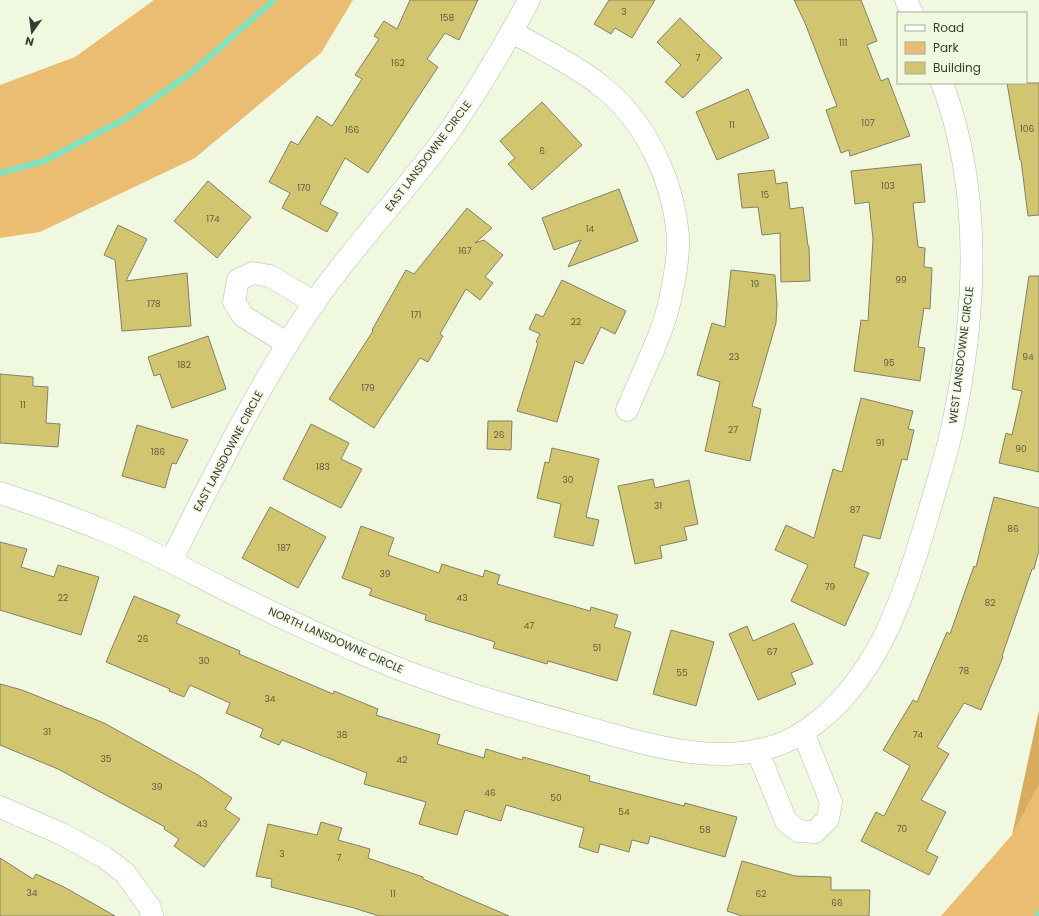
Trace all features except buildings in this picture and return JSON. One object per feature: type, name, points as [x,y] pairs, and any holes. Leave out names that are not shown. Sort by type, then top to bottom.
[{"type":"street","name":"EAST LANSDOWNE CIRCLE","points":[[170,561],[248,412],[288,344],[315,303],[448,132],[512,32],[528,0]]},
{"type":"street","points":[[906,0],[912,12]]},
{"type":"street","points":[[512,32],[571,65],[600,86],[624,108],[640,129],[654,152],[666,177],[674,210],[678,239],[676,266],[670,302],[627,410]]},
{"type":"street","name":"WEST LANSDOWNE CIRCLE","points":[[780,743],[804,732],[835,706],[853,686],[882,642],[894,618],[924,527],[952,430],[960,383],[967,326],[971,270],[970,224],[966,174],[958,136],[942,84]]},
{"type":"street","points":[[288,344],[242,316],[234,302],[238,280],[253,273],[270,276],[315,303]]},
{"type":"street","name":"NORTH LANSDOWNE CIRCLE","points":[[0,493],[88,524],[170,561],[224,589],[364,655],[410,673],[516,708],[637,742],[699,754],[757,750],[780,743]]},
{"type":"street","points":[[757,750],[786,821],[798,831],[815,832],[828,820],[831,802],[804,732]]},
{"type":"street","points":[[0,807],[62,834],[104,857],[125,873],[150,908],[152,916]]},
{"type":"green space","points":[[154,0],[353,0],[321,53],[195,158],[40,232],[0,238],[0,85],[75,57]]},
{"type":"green space","points":[[1039,785],[1039,916],[941,916],[1012,835]]},
{"type":"shaded area","points":[[1039,710],[1039,785],[1012,835]]},
{"type":"waterway","points":[[0,173],[44,161],[125,119],[191,73],[274,0]]}]
